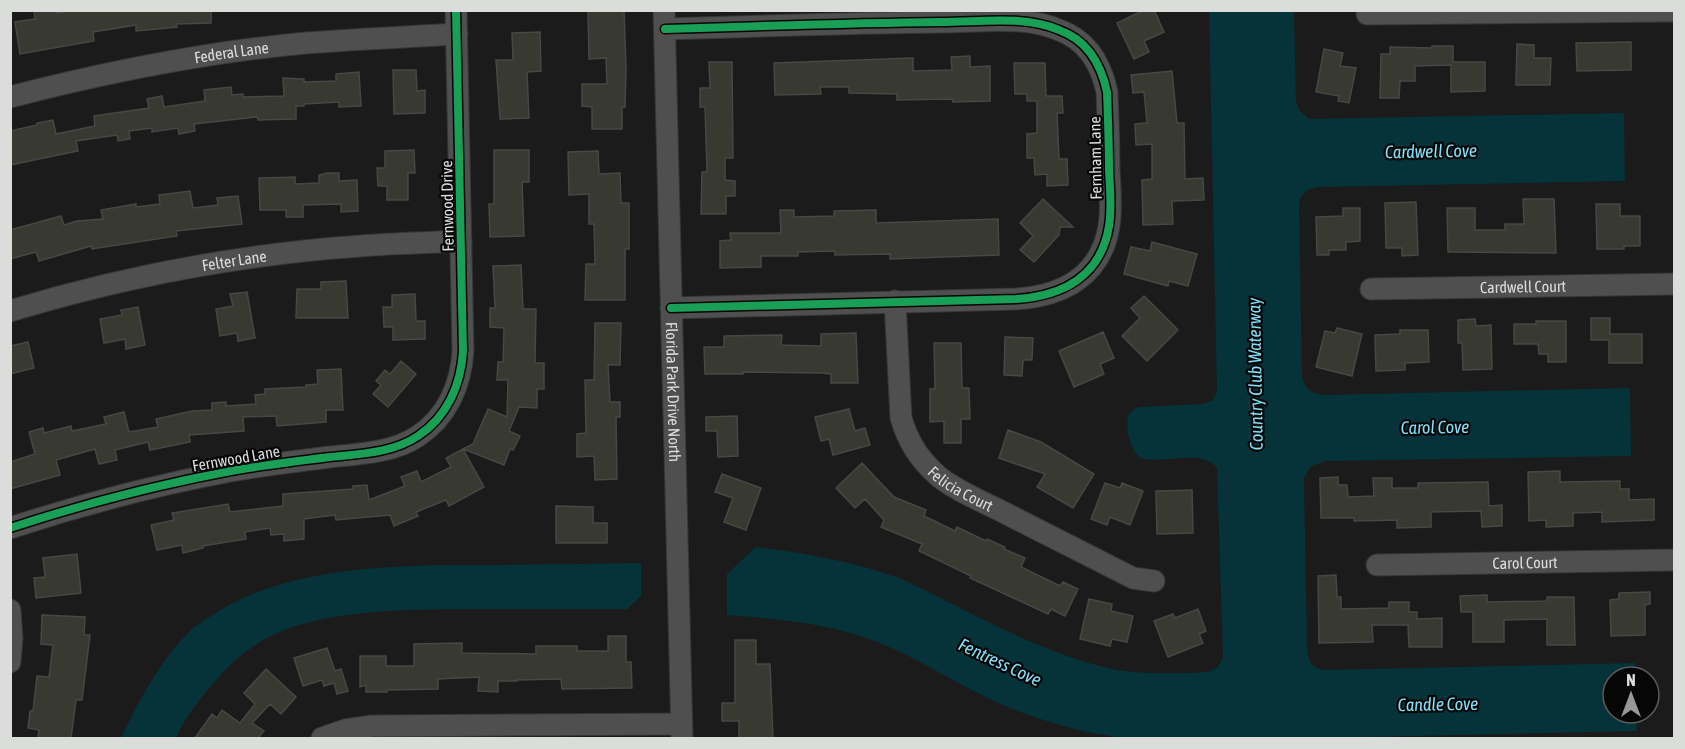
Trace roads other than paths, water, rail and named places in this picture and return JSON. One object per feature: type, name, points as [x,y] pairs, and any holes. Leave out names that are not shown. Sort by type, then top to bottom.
[{"type":"street","name":"Fernwood Drive","points":[[451,399],[462,363],[456,10]]},
{"type":"street","points":[[1367,14],[1674,11]]},
{"type":"street","name":"Fernham Lane","points":[[664,20],[876,17],[1031,22],[1070,34],[1090,53],[1101,71],[1107,92],[1109,226],[1100,254],[1089,270],[1065,288],[1035,298],[671,308]]},
{"type":"street","name":"Florida Park Drive North","points":[[664,20],[682,731]]},
{"type":"street","name":"Federal Lane","points":[[10,97],[111,74],[254,50],[339,41],[457,34]]},
{"type":"street","name":"Felter Lane","points":[[10,311],[121,283],[261,257],[359,246],[461,241]]},
{"type":"street","name":"Cardwell Court","points":[[1371,289],[1674,284]]},
{"type":"street","name":"Felicia Court","points":[[895,301],[901,418],[906,435],[924,463],[939,478],[982,501],[1133,578],[1154,581]]},
{"type":"street","name":"Fernwood Lane","points":[[10,528],[116,496],[186,480],[265,465],[396,447],[427,429],[440,416],[451,399]]},
{"type":"street","name":"Carol Court","points":[[1377,565],[1674,560]]},
{"type":"street","points":[[10,610],[12,638],[10,662]]},
{"type":"street","points":[[322,738],[357,728],[473,732],[682,731]]},
{"type":"water","points":[[1209,11],[1294,11],[1296,101],[1299,110],[1309,119],[1624,113],[1625,181],[1318,187],[1308,190],[1301,197],[1299,204],[1302,376],[1306,387],[1311,391],[1322,395],[1630,388],[1631,456],[1326,461],[1311,466],[1304,478],[1307,648],[1311,663],[1316,668],[1325,670],[1635,663],[1635,665],[1601,665],[1601,725],[1637,725],[1637,731],[1321,738],[1136,738],[1103,735],[1051,722],[1003,705],[911,657],[861,636],[805,623],[727,615],[727,574],[756,547],[830,559],[902,579],[1008,631],[1090,663],[1134,672],[1186,673],[1213,670],[1221,663],[1223,657],[1217,468],[1211,462],[1202,459],[1150,460],[1141,458],[1134,451],[1127,422],[1130,414],[1139,407],[1203,404],[1213,400],[1217,391]]},
{"type":"water","points":[[641,563],[641,596],[627,609],[383,611],[352,614],[295,626],[269,637],[232,663],[196,705],[176,738],[121,738],[169,654],[190,631],[240,600],[275,586],[351,570],[390,567]]},
{"type":"water label","name":"Cardwell Cove","points":[[1431,151]]},
{"type":"water label","name":"Country Club Waterway","points":[[1255,374]]},
{"type":"water label","name":"Carol Cove","points":[[1435,427]]},
{"type":"water label","name":"Fentress Cove","points":[[1000,662]]},
{"type":"water label","name":"Candle Cove","points":[[1438,704]]}]
